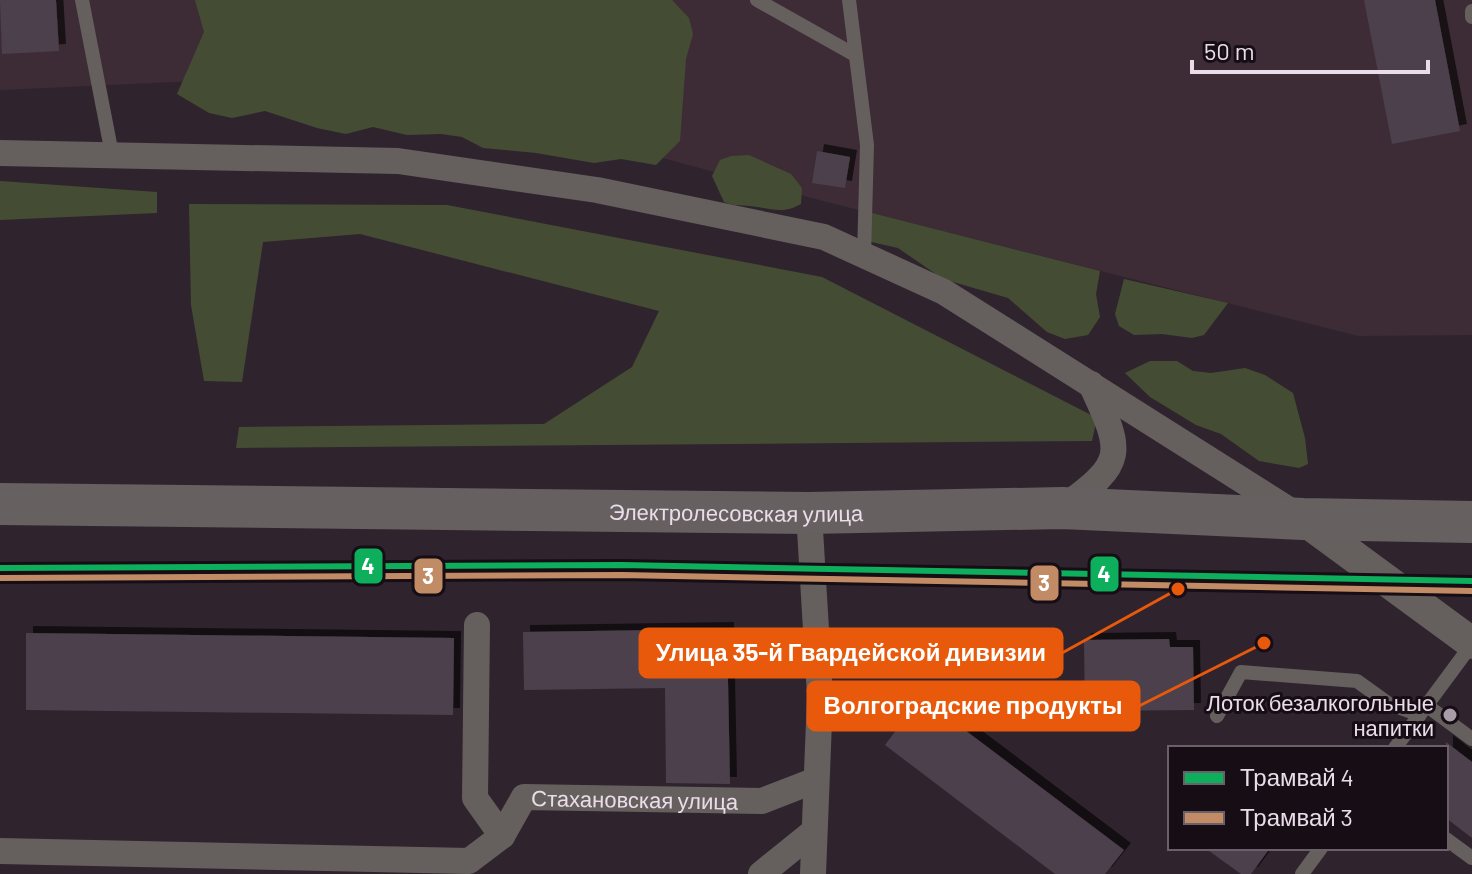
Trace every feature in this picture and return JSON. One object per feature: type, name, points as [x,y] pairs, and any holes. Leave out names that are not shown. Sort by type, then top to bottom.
[{"type":"main road","name":"Электролесовская улица","points":[[0,504],[809,513],[1062,508],[1303,519],[1472,522]]},
{"type":"street","points":[[0,153],[398,161],[597,190],[824,237],[944,292],[1091,384],[1303,519],[1472,644]]},
{"type":"street","points":[[1062,508],[1093,486],[1111,466],[1114,434],[1091,384]]},
{"type":"street","points":[[809,513],[820,696],[813,874]]},
{"type":"street","points":[[477,625],[475,798],[502,836]]},
{"type":"street","name":"Стахановская улица","points":[[0,851],[469,861],[502,836],[524,797],[762,801],[816,780]]},
{"type":"street","points":[[761,874],[813,832]]},
{"type":"lane","points":[[82,0],[112,154]]},
{"type":"lane","points":[[757,0],[855,55]]},
{"type":"lane","points":[[849,0],[867,145],[864,256]]},
{"type":"lane","points":[[1396,746],[1472,644]]},
{"type":"lane","points":[[1217,716],[1241,672],[1357,681],[1389,704],[1423,710],[1472,739]]},
{"type":"lane","points":[[1448,840],[1472,858]]},
{"type":"lane","points":[[1302,874],[1320,850]]},
{"type":"shaded area","points":[[0,0],[1472,0],[1472,335],[1358,336],[819,200],[350,74],[0,90]]},
{"type":"green space","points":[[195,0],[672,0],[689,18],[693,34],[686,59],[680,141],[656,165],[621,159],[594,163],[483,148],[462,137],[441,134],[407,135],[373,127],[346,134],[265,111],[232,118],[209,113],[177,94],[204,32]]},
{"type":"green space","points":[[749,155],[791,174],[802,188],[801,204],[776,210],[724,202],[712,176],[720,160]]},
{"type":"green space","points":[[0,181],[157,192],[157,213],[0,220]]},
{"type":"green space","points":[[189,204],[447,205],[822,277],[1097,418],[1092,441],[236,448],[239,427],[544,424],[632,367],[659,311],[360,234],[263,242],[242,382],[204,381],[191,305]]},
{"type":"green space","points":[[872,213],[1100,271],[1096,294],[1100,317],[1088,335],[1065,339],[1047,332],[1008,298],[943,279],[898,248],[858,239]]},
{"type":"green space","points":[[1124,279],[1228,303],[1204,335],[1192,338],[1162,334],[1134,335],[1119,326],[1115,314]]},
{"type":"green space","points":[[1150,361],[1177,361],[1193,371],[1211,373],[1245,368],[1265,375],[1293,393],[1305,438],[1308,464],[1299,468],[1259,461],[1221,434],[1196,425],[1150,397],[1125,373]]},
{"type":"building","points":[[0,0],[56,0],[59,51],[2,54]]},
{"type":"building","points":[[1364,0],[1435,0],[1460,131],[1392,144]]},
{"type":"building","points":[[817,151],[850,157],[845,188],[812,183]]},
{"type":"building","points":[[727,629],[730,784],[666,783],[665,688],[524,690],[523,632]]},
{"type":"building","points":[[26,633],[454,638],[453,715],[26,710]]},
{"type":"building","points":[[1169,639],[1170,647],[1193,647],[1194,710],[1085,711],[1084,640]]},
{"type":"building","points":[[921,697],[1124,850],[1105,874],[1055,874],[885,745]]},
{"type":"building","points":[[1446,742],[1472,762],[1472,838],[1448,820]]},
{"type":"building","points":[[1208,850],[1269,850],[1251,874],[1241,874]]},
{"type":"tram line","name":"4","points":[[0,568],[622,565],[1472,581]]},
{"type":"tram line","name":"3","points":[[0,578],[622,575],[1472,591]]},
{"type":"place","name":"Улица 35-й Гвардейской дивизии","points":[[1178,589]]},
{"type":"place","name":"Волгоградские продукты","points":[[1264,643]]},
{"type":"place","name":"Лоток безалкогольные напитки","points":[[1450,715]]}]
